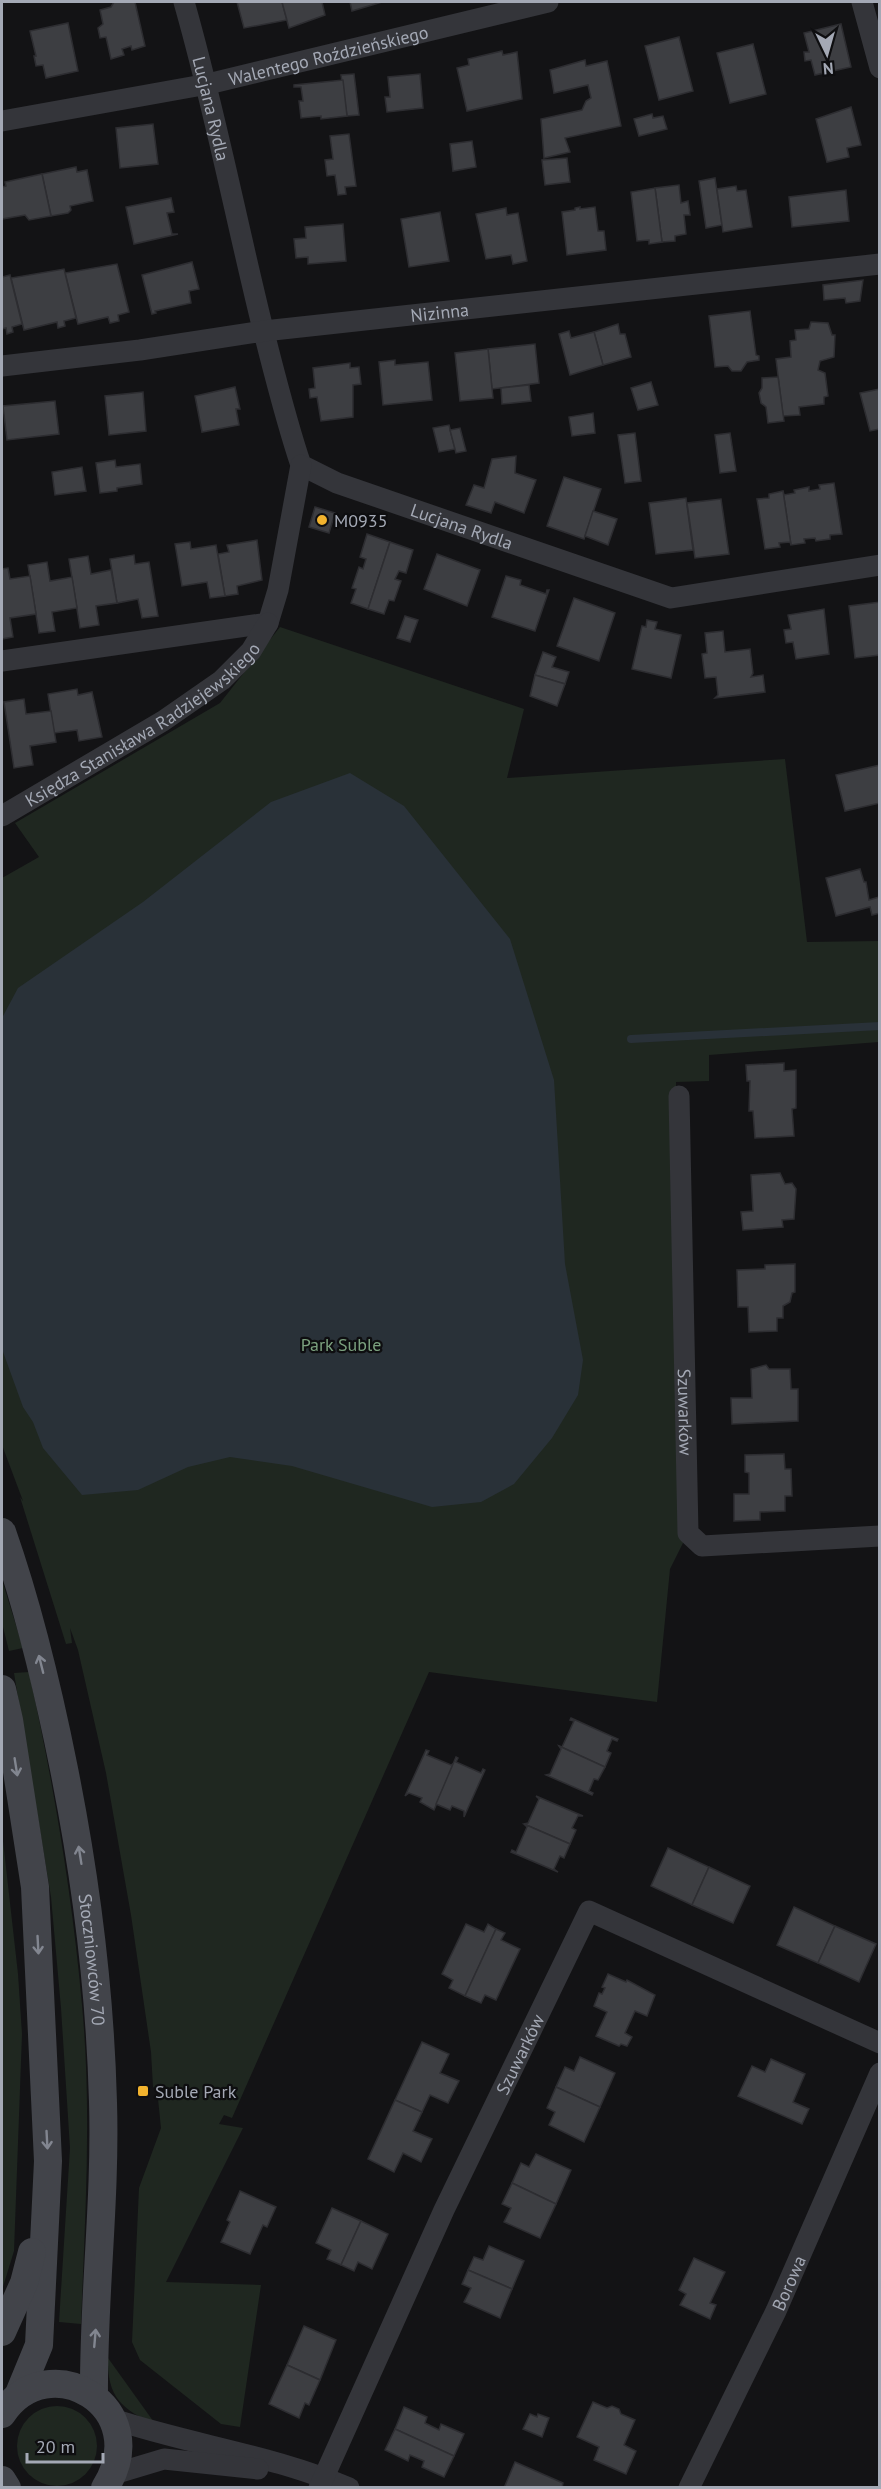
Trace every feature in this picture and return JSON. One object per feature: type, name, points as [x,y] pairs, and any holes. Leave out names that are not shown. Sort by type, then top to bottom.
[{"type":"street","name":"Lucjana Rydla","points":[[184,2],[208,84],[242,245],[285,420],[301,465],[337,483],[671,598],[879,565]]},
{"type":"street","name":"Walentego Roździeńskiego","points":[[2,121],[208,84],[548,2]]},
{"type":"street","points":[[862,2],[879,68]]},
{"type":"street","name":"Nizinna","points":[[2,366],[140,350],[264,331],[879,264]]},
{"type":"street","name":"Księdza Stanisława Radziejewskiego","points":[[3,817],[163,721],[222,680],[251,651],[268,623],[278,590],[301,465]]},
{"type":"street","name":"Księdza Stanisława Radziejewskiego","points":[[2,661],[268,623]]},
{"type":"street","name":"Szuwarków","points":[[679,1096],[688,1533],[702,1546],[879,1536]]},
{"type":"street","name":"Stoczniowców 70","points":[[2,1532],[32,1627],[53,1714],[78,1837],[89,1913],[103,2103],[101,2250],[93,2350],[94,2396]]},
{"type":"street","points":[[2,1689],[9,1720],[35,1887],[48,2161],[39,2345],[6,2408]]},
{"type":"street","name":"Szuwarków","points":[[321,2482],[444,2210],[589,1911],[879,2043]]},
{"type":"street","name":"Borowa","points":[[688,2487],[776,2311],[879,2073]]},
{"type":"street","points":[[2,2332],[24,2283],[47,2189]]},
{"type":"street","points":[[6,2408],[36,2386],[56,2384],[76,2387],[94,2396],[113,2419],[119,2437],[119,2456],[110,2480]]},
{"type":"street","points":[[113,2419],[147,2430],[241,2453],[321,2482]]},
{"type":"street","points":[[110,2480],[164,2459],[176,2459],[349,2487]]},
{"type":"street","points":[[2,2480],[7,2487]]},
{"type":"green space","name":"Park Suble","points":[[280,627],[524,709],[507,778],[785,759],[807,942],[879,941],[879,1042],[709,1055],[709,1081],[676,1082],[688,1533],[670,1569],[657,1702],[429,1672],[232,2118],[224,2115],[219,2124],[243,2128],[166,2282],[261,2285],[240,2427],[221,2424],[140,2360],[132,2342],[139,2188],[161,2128],[157,2089],[153,2087],[151,2052],[131,1915],[106,1773],[78,1650],[70,1628],[72,1643],[66,1644],[20,1497],[23,1501],[2,1445],[2,878],[39,857],[15,823],[220,703]]},
{"type":"green space","points":[[2,1580],[23,1648],[9,1651],[2,1623]]},
{"type":"green space","points":[[29,1672],[61,1837],[82,2005],[87,2125],[81,2324],[59,2322],[70,2148],[51,1897],[14,1673]]},
{"type":"green space","points":[[2,1832],[18,1974],[22,2034],[14,2251],[2,2290]]},
{"type":"green space","points":[[108,2358],[156,2425],[134,2413],[119,2400],[110,2383]]},
{"type":"green space","points":[[57,2406],[72,2409],[85,2418],[94,2431],[97,2446],[94,2461],[85,2474],[72,2483],[57,2486],[42,2483],[29,2474],[20,2461],[17,2446],[20,2431],[29,2418],[42,2409]]},
{"type":"shaded area","points":[[350,773],[404,806],[510,939],[554,1080],[565,1264],[583,1360],[578,1395],[552,1438],[514,1484],[481,1502],[432,1507],[292,1466],[230,1457],[188,1467],[138,1490],[82,1495],[43,1448],[33,1422],[23,1407],[2,1349],[2,1018],[18,988],[143,902],[271,802]]},
{"type":"building","points":[[114,2],[135,2],[145,46],[132,50],[131,46],[122,49],[124,55],[111,59],[106,37],[100,38],[98,28],[103,24],[100,10],[111,7]]},
{"type":"building","points":[[237,2],[282,2],[287,20],[244,28]]},
{"type":"building","points":[[282,2],[322,2],[325,15],[289,28]]},
{"type":"building","points":[[350,2],[382,2],[352,11]]},
{"type":"building","points":[[68,23],[78,71],[46,78],[43,65],[36,66],[30,31]]},
{"type":"building","points":[[841,24],[851,67],[815,75],[811,60],[805,61],[804,52],[809,52],[804,33]]},
{"type":"building","points":[[679,37],[693,91],[659,100],[645,46]]},
{"type":"building","points":[[753,44],[766,94],[730,103],[717,53]]},
{"type":"building","points":[[502,51],[503,55],[517,52],[522,99],[467,111],[457,68],[469,65],[468,59]]},
{"type":"building","points":[[585,60],[586,66],[607,61],[621,126],[565,138],[570,152],[544,158],[541,119],[582,110],[586,101],[591,98],[588,85],[554,93],[550,70]]},
{"type":"building","points":[[354,74],[359,115],[347,116],[341,75]]},
{"type":"building","points":[[420,74],[423,108],[387,112],[385,97],[390,97],[388,77]]},
{"type":"building","points":[[343,80],[347,116],[321,119],[321,116],[301,118],[299,101],[303,101],[301,87],[294,87],[294,85]]},
{"type":"building","points":[[851,107],[861,145],[847,148],[849,157],[827,162],[816,119]]},
{"type":"building","points":[[652,114],[653,118],[663,116],[667,129],[639,136],[634,119]]},
{"type":"building","points":[[153,124],[158,164],[120,168],[116,128]]},
{"type":"building","points":[[349,134],[356,186],[345,187],[346,194],[338,195],[335,175],[327,176],[325,160],[333,159],[330,136]]},
{"type":"building","points":[[472,141],[476,167],[453,171],[450,144]]},
{"type":"building","points":[[567,158],[570,182],[545,185],[542,160]]},
{"type":"building","points":[[76,167],[77,172],[87,170],[93,201],[70,206],[71,210],[68,213],[51,216],[42,174]]},
{"type":"building","points":[[42,174],[51,216],[29,220],[25,215],[2,219],[2,187],[6,186],[5,182]]},
{"type":"building","points":[[715,178],[722,225],[706,228],[699,181]]},
{"type":"building","points":[[679,185],[681,203],[688,201],[690,215],[684,215],[686,234],[675,236],[675,241],[662,242],[655,188]]},
{"type":"building","points":[[736,186],[737,191],[746,190],[752,227],[723,232],[717,189]]},
{"type":"building","points":[[655,188],[662,242],[649,244],[649,240],[637,241],[631,192]]},
{"type":"building","points":[[846,190],[849,221],[792,227],[789,197]]},
{"type":"building","points":[[171,198],[174,212],[167,213],[172,234],[178,234],[134,244],[126,207]]},
{"type":"building","points":[[580,207],[580,209],[595,207],[598,231],[604,231],[606,250],[567,255],[562,212]]},
{"type":"building","points":[[506,208],[507,215],[518,213],[527,261],[513,264],[511,255],[486,259],[476,214]]},
{"type":"building","points":[[440,212],[449,261],[409,267],[401,219]]},
{"type":"building","points":[[343,224],[346,261],[308,264],[308,257],[296,258],[294,239],[306,238],[305,227]]},
{"type":"building","points":[[192,262],[199,289],[189,291],[191,303],[155,311],[156,313],[152,314],[142,275]]},
{"type":"building","points":[[117,264],[129,312],[118,315],[119,321],[110,323],[108,317],[78,324],[65,273]]},
{"type":"building","points":[[64,269],[76,318],[64,321],[65,326],[58,328],[57,322],[24,330],[11,278]]},
{"type":"building","points":[[10,275],[22,324],[12,327],[13,332],[7,334],[6,328],[2,329],[2,277]]},
{"type":"building","points":[[863,280],[860,301],[846,303],[845,298],[824,300],[823,285]]},
{"type":"building","points":[[750,311],[756,355],[759,356],[759,360],[747,362],[741,371],[732,371],[728,366],[715,367],[709,316]]},
{"type":"building","points":[[811,322],[828,323],[832,335],[835,335],[834,357],[820,361],[818,370],[825,373],[828,396],[824,397],[824,404],[799,407],[800,415],[783,416],[776,359],[791,357],[790,341],[796,340],[795,330],[809,329]]},
{"type":"building","points":[[618,324],[620,334],[625,334],[631,357],[603,365],[594,332]]},
{"type":"building","points":[[569,331],[571,338],[594,332],[603,365],[570,375],[559,334]]},
{"type":"building","points":[[535,344],[539,383],[492,389],[488,349]]},
{"type":"building","points":[[488,349],[493,398],[460,401],[455,353]]},
{"type":"building","points":[[395,360],[395,365],[428,362],[432,400],[383,405],[379,362]]},
{"type":"building","points":[[350,363],[350,368],[359,367],[361,384],[353,385],[353,417],[321,421],[317,397],[310,398],[309,389],[315,388],[313,368]]},
{"type":"building","points":[[778,377],[784,421],[768,423],[766,407],[761,403],[759,393],[762,388],[762,378]]},
{"type":"building","points":[[651,382],[658,405],[638,410],[631,388]]},
{"type":"building","points":[[529,385],[531,401],[502,404],[501,388]]},
{"type":"building","points":[[235,387],[240,409],[236,409],[239,425],[202,432],[195,396]]},
{"type":"building","points":[[880,389],[880,429],[870,431],[860,393]]},
{"type":"building","points":[[143,392],[146,431],[109,435],[105,396]]},
{"type":"building","points":[[55,401],[59,434],[7,440],[3,406]]},
{"type":"building","points":[[593,413],[595,433],[572,436],[569,417]]},
{"type":"building","points":[[449,425],[455,449],[439,452],[433,428]]},
{"type":"building","points":[[460,428],[466,451],[456,453],[450,430]]},
{"type":"building","points":[[635,433],[641,481],[625,483],[618,435]]},
{"type":"building","points":[[730,433],[736,471],[720,473],[715,435]]},
{"type":"building","points":[[516,456],[515,473],[536,480],[524,513],[495,502],[491,513],[466,505],[474,485],[484,488],[492,459]]},
{"type":"building","points":[[115,460],[116,467],[140,464],[142,484],[100,493],[96,463]]},
{"type":"building","points":[[82,467],[86,491],[55,495],[52,472]]},
{"type":"building","points":[[564,477],[601,489],[584,539],[547,526]]},
{"type":"building","points":[[834,483],[842,534],[830,535],[830,539],[816,541],[815,538],[804,539],[805,543],[791,545],[783,491],[784,495],[809,487],[809,491],[820,489],[819,485]]},
{"type":"building","points":[[783,491],[791,545],[790,542],[779,543],[780,547],[765,549],[757,499],[769,498],[769,494]]},
{"type":"building","points":[[686,498],[693,550],[656,554],[649,503]]},
{"type":"building","points":[[721,499],[729,554],[695,558],[687,503]]},
{"type":"building","name":"M0935","points":[[315,507],[335,513],[329,533],[309,527]]},
{"type":"building","points":[[593,511],[617,519],[608,545],[585,536]]},
{"type":"building","points":[[367,534],[390,542],[368,609],[351,603],[356,589],[352,588],[359,567],[363,569],[366,559],[360,557]]},
{"type":"building","points":[[257,540],[262,580],[237,586],[238,594],[225,596],[218,554],[229,552],[227,545]]},
{"type":"building","points":[[190,542],[191,549],[216,545],[225,596],[210,598],[207,582],[182,586],[175,544]]},
{"type":"building","points":[[390,542],[413,550],[406,573],[399,571],[395,579],[401,581],[394,601],[389,600],[384,614],[368,609]]},
{"type":"building","points":[[437,554],[480,570],[467,606],[424,589]]},
{"type":"building","points":[[134,555],[135,564],[149,562],[158,616],[142,618],[138,599],[117,603],[110,559]]},
{"type":"building","points":[[88,556],[91,574],[111,570],[117,603],[96,606],[99,625],[80,628],[69,559]]},
{"type":"building","points":[[47,562],[50,581],[72,577],[77,608],[52,612],[55,631],[39,633],[28,565]]},
{"type":"building","points":[[8,568],[10,579],[30,576],[36,614],[10,618],[13,637],[2,639],[2,569]]},
{"type":"building","points":[[506,576],[521,580],[520,585],[546,594],[549,590],[535,631],[492,617]]},
{"type":"building","points":[[574,598],[615,613],[599,661],[557,646]]},
{"type":"building","points":[[880,602],[880,655],[855,658],[849,606]]},
{"type":"building","points":[[824,609],[829,654],[796,659],[793,642],[786,643],[784,630],[791,629],[788,615]]},
{"type":"building","points":[[405,616],[418,620],[410,642],[397,638]]},
{"type":"building","points":[[647,620],[657,622],[655,629],[681,635],[671,678],[632,669],[642,626],[646,627]]},
{"type":"building","points":[[723,631],[725,652],[750,649],[753,673],[751,677],[763,675],[765,692],[715,698],[718,695],[716,677],[705,678],[702,654],[707,653],[705,633]]},
{"type":"building","points":[[543,652],[556,657],[552,667],[569,672],[565,684],[535,675]]},
{"type":"building","points":[[535,675],[565,684],[557,706],[530,696]]},
{"type":"building","points":[[77,689],[78,695],[92,692],[102,737],[79,741],[77,730],[54,733],[48,694]]},
{"type":"building","points":[[24,699],[26,714],[51,711],[56,742],[30,746],[33,765],[14,768],[4,702]]},
{"type":"building","points":[[880,765],[880,803],[845,811],[836,775]]},
{"type":"building","points":[[860,869],[864,882],[866,882],[869,900],[879,897],[880,913],[872,915],[870,907],[836,916],[826,878]]},
{"type":"building","points":[[784,1063],[784,1071],[796,1070],[796,1108],[792,1109],[794,1136],[755,1138],[753,1111],[749,1111],[750,1081],[747,1081],[746,1065]]},
{"type":"building","points":[[780,1173],[785,1184],[792,1183],[796,1189],[794,1219],[782,1220],[783,1227],[743,1230],[741,1212],[753,1211],[751,1175]]},
{"type":"building","points":[[795,1264],[795,1292],[792,1293],[790,1302],[783,1306],[783,1318],[777,1318],[777,1331],[749,1332],[748,1307],[738,1307],[737,1270],[765,1269],[765,1265]]},
{"type":"building","points":[[766,1365],[769,1369],[790,1369],[791,1389],[798,1389],[798,1421],[732,1424],[731,1398],[752,1398],[751,1369]]},
{"type":"building","points":[[784,1454],[785,1469],[791,1469],[792,1496],[785,1496],[785,1511],[760,1512],[760,1520],[734,1521],[734,1494],[749,1494],[749,1473],[745,1472],[745,1455]]},
{"type":"building","points":[[571,1718],[618,1739],[617,1741],[612,1739],[607,1751],[611,1753],[605,1767],[559,1746],[562,1747],[574,1721],[570,1720]]},
{"type":"building","points":[[559,1746],[605,1767],[598,1780],[594,1779],[589,1791],[593,1793],[592,1795],[546,1775],[550,1774],[561,1749]]},
{"type":"building","points":[[426,1750],[429,1751],[427,1755],[451,1765],[454,1763],[434,1810],[420,1802],[422,1798],[409,1793],[405,1796]]},
{"type":"building","points":[[456,1757],[458,1758],[456,1762],[481,1773],[483,1769],[485,1770],[464,1817],[464,1811],[452,1806],[450,1810],[436,1804]]},
{"type":"building","points":[[536,1796],[583,1816],[578,1816],[572,1828],[576,1830],[570,1844],[524,1824],[528,1823],[539,1799]]},
{"type":"building","points":[[524,1824],[570,1844],[564,1858],[560,1856],[554,1869],[558,1872],[511,1852],[512,1850],[516,1852],[527,1827]]},
{"type":"building","points":[[668,1848],[709,1867],[692,1905],[651,1886]]},
{"type":"building","points":[[709,1867],[750,1886],[733,1923],[692,1905]]},
{"type":"building","points":[[794,1907],[835,1926],[818,1963],[777,1945]]},
{"type":"building","points":[[466,1924],[484,1932],[488,1924],[496,1929],[465,1996],[449,1988],[453,1980],[442,1974]]},
{"type":"building","points":[[835,1926],[876,1944],[859,1982],[818,1963]]},
{"type":"building","points":[[496,1929],[505,1933],[501,1940],[520,1949],[496,2000],[485,1995],[481,2003],[465,1996]]},
{"type":"building","points":[[608,1974],[626,1982],[627,1980],[655,1995],[647,2016],[635,2011],[625,2033],[632,2037],[627,2046],[621,2044],[619,2046],[596,2036],[607,2012],[594,2006],[599,1993],[602,1994],[605,1988],[602,1987]]},
{"type":"building","points":[[422,2042],[449,2054],[440,2073],[459,2081],[448,2103],[430,2095],[422,2112],[395,2100]]},
{"type":"building","points":[[580,2057],[615,2073],[600,2107],[556,2087],[565,2067],[574,2071]]},
{"type":"building","points":[[771,2059],[805,2074],[793,2102],[809,2109],[802,2124],[738,2096],[752,2066],[765,2072]]},
{"type":"building","points":[[556,2087],[600,2107],[584,2142],[549,2125],[555,2112],[547,2108]]},
{"type":"building","points":[[395,2100],[422,2112],[413,2131],[432,2139],[421,2162],[403,2153],[394,2172],[368,2159]]},
{"type":"building","points":[[536,2154],[571,2170],[556,2204],[512,2183],[521,2163],[529,2167]]},
{"type":"building","points":[[512,2183],[556,2204],[540,2238],[504,2222],[511,2208],[502,2204]]},
{"type":"building","points":[[240,2191],[276,2207],[267,2227],[263,2225],[250,2254],[221,2242],[230,2222],[227,2220]]},
{"type":"building","points":[[332,2208],[361,2221],[341,2265],[327,2259],[331,2250],[316,2243]]},
{"type":"building","points":[[361,2221],[388,2234],[372,2269],[358,2262],[354,2271],[341,2265]]},
{"type":"building","points":[[489,2246],[524,2261],[512,2289],[468,2270],[474,2257],[483,2260]]},
{"type":"building","points":[[694,2258],[725,2272],[710,2303],[716,2305],[710,2319],[680,2305],[686,2294],[679,2290]]},
{"type":"building","points":[[468,2270],[512,2289],[500,2318],[464,2302],[471,2288],[462,2284]]},
{"type":"building","points":[[304,2326],[336,2340],[320,2380],[287,2365]]},
{"type":"building","points":[[287,2365],[320,2380],[309,2405],[305,2403],[299,2418],[269,2404]]},
{"type":"building","points":[[593,2402],[607,2408],[612,2406],[619,2409],[621,2414],[635,2420],[624,2445],[636,2451],[626,2474],[594,2460],[599,2447],[577,2437]]},
{"type":"building","points":[[404,2407],[427,2417],[425,2423],[439,2430],[441,2424],[464,2434],[454,2456],[395,2429]]},
{"type":"building","points":[[530,2414],[549,2418],[542,2437],[523,2429]]},
{"type":"building","points":[[395,2429],[454,2456],[444,2477],[422,2467],[424,2461],[410,2455],[408,2461],[385,2450]]},
{"type":"building","points":[[515,2462],[563,2483],[562,2488],[504,2488]]},
{"type":"waterway","points":[[631,1039],[880,1026]]},
{"type":"place","name":"M0935","points":[[322,520]]},
{"type":"place","name":"Suble Park","points":[[143,2091]]}]
